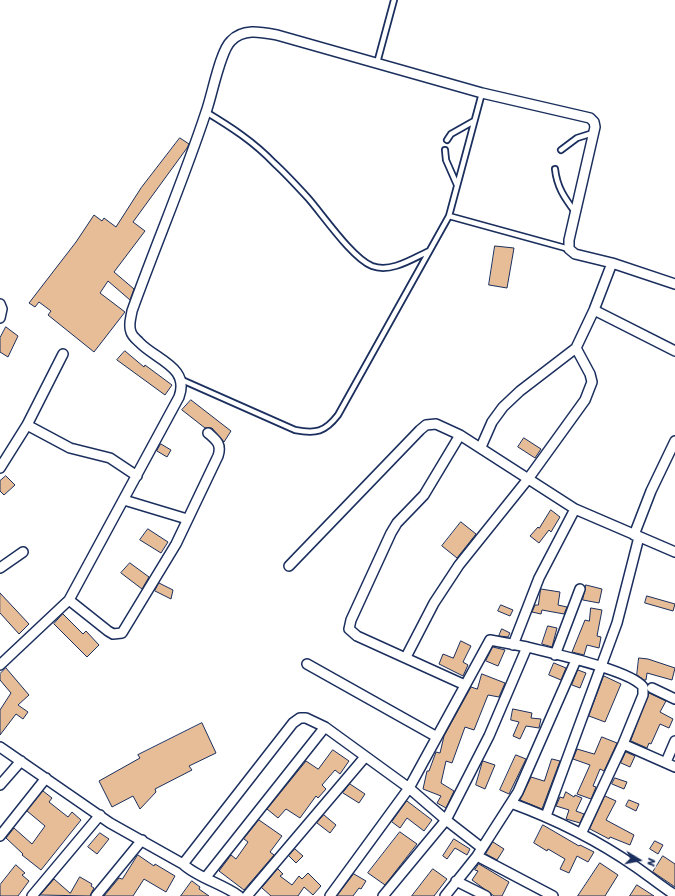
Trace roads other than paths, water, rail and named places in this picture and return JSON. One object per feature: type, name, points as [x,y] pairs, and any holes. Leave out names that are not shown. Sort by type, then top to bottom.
[{"type":"street","points":[[0,665],[69,600],[179,397],[182,388],[182,380],[178,372],[136,339],[131,334],[129,325],[132,310],[206,112],[225,51],[230,41],[238,36],[249,32],[261,32],[277,35],[482,93],[582,115],[594,122],[593,133],[568,240],[569,249],[575,254],[612,263],[675,284]]},
{"type":"street","points":[[481,448],[492,422],[503,407],[520,391],[576,348],[594,310],[612,263]]},
{"type":"street","points":[[0,304],[2,309],[0,318]]},
{"type":"street","points":[[594,310],[675,351]]},
{"type":"street","points":[[406,657],[434,603],[459,565],[528,479],[575,417],[591,389],[592,382],[590,374],[576,348]]},
{"type":"street","points":[[0,468],[27,425],[63,354]]},
{"type":"street","points":[[289,566],[426,425],[436,424],[460,435],[575,510],[675,552]]},
{"type":"street","points":[[27,425],[70,448],[110,458],[137,476]]},
{"type":"street","points":[[69,600],[108,631],[113,634],[122,633],[176,544],[220,451],[218,442],[208,433]]},
{"type":"street","points":[[460,435],[424,495],[397,523],[391,533],[349,625],[351,632],[357,636],[465,685]]},
{"type":"street","points":[[546,816],[618,623],[636,536],[651,490],[675,441]]},
{"type":"street","points":[[124,500],[187,519]]},
{"type":"street","points":[[513,645],[539,578],[575,510]]},
{"type":"street","points":[[0,568],[23,552]]},
{"type":"street","points":[[556,655],[580,589]]},
{"type":"street","points":[[330,896],[409,788],[490,640],[527,647],[601,666],[632,678],[643,686],[643,695],[623,744],[581,834]]},
{"type":"street","points":[[383,896],[446,820],[489,736],[527,647]]},
{"type":"street","points":[[445,896],[479,852],[518,792],[576,660]]},
{"type":"street","points":[[307,664],[437,737]]},
{"type":"street","points":[[652,688],[675,699]]},
{"type":"street","points":[[183,864],[293,723],[300,718],[306,718],[325,727],[409,788],[446,820],[479,852],[553,896]]},
{"type":"street","points":[[206,877],[325,727]]},
{"type":"street","points":[[666,762],[675,741]]},
{"type":"street","points":[[623,744],[675,767]]},
{"type":"street","points":[[0,746],[100,815],[183,864],[188,869],[206,877],[228,893],[239,896]]},
{"type":"street","points":[[247,896],[365,757]]},
{"type":"street","points":[[0,785],[20,761]]},
{"type":"street","points":[[0,836],[46,778]]},
{"type":"street","points":[[511,803],[546,816],[581,834],[637,867],[656,884],[675,895]]},
{"type":"street","points":[[32,896],[100,815]]},
{"type":"street","points":[[96,896],[142,840]]},
{"type":"street","points":[[456,881],[486,896]]},
{"type":"lane","points":[[377,63],[394,0]]},
{"type":"lane","points":[[182,380],[295,430],[308,432],[319,431],[329,426],[338,415],[449,216],[482,93]]},
{"type":"lane","points":[[206,112],[244,136],[260,149],[307,197],[352,251],[363,261],[372,266],[390,268],[400,265],[430,250]]},
{"type":"lane","points":[[447,140],[451,134],[474,121]]},
{"type":"lane","points":[[561,150],[577,138],[593,133]]},
{"type":"lane","points":[[445,150],[446,160],[457,185]]},
{"type":"lane","points":[[555,169],[556,181],[560,192],[575,212]]},
{"type":"lane","points":[[449,216],[569,249]]}]
